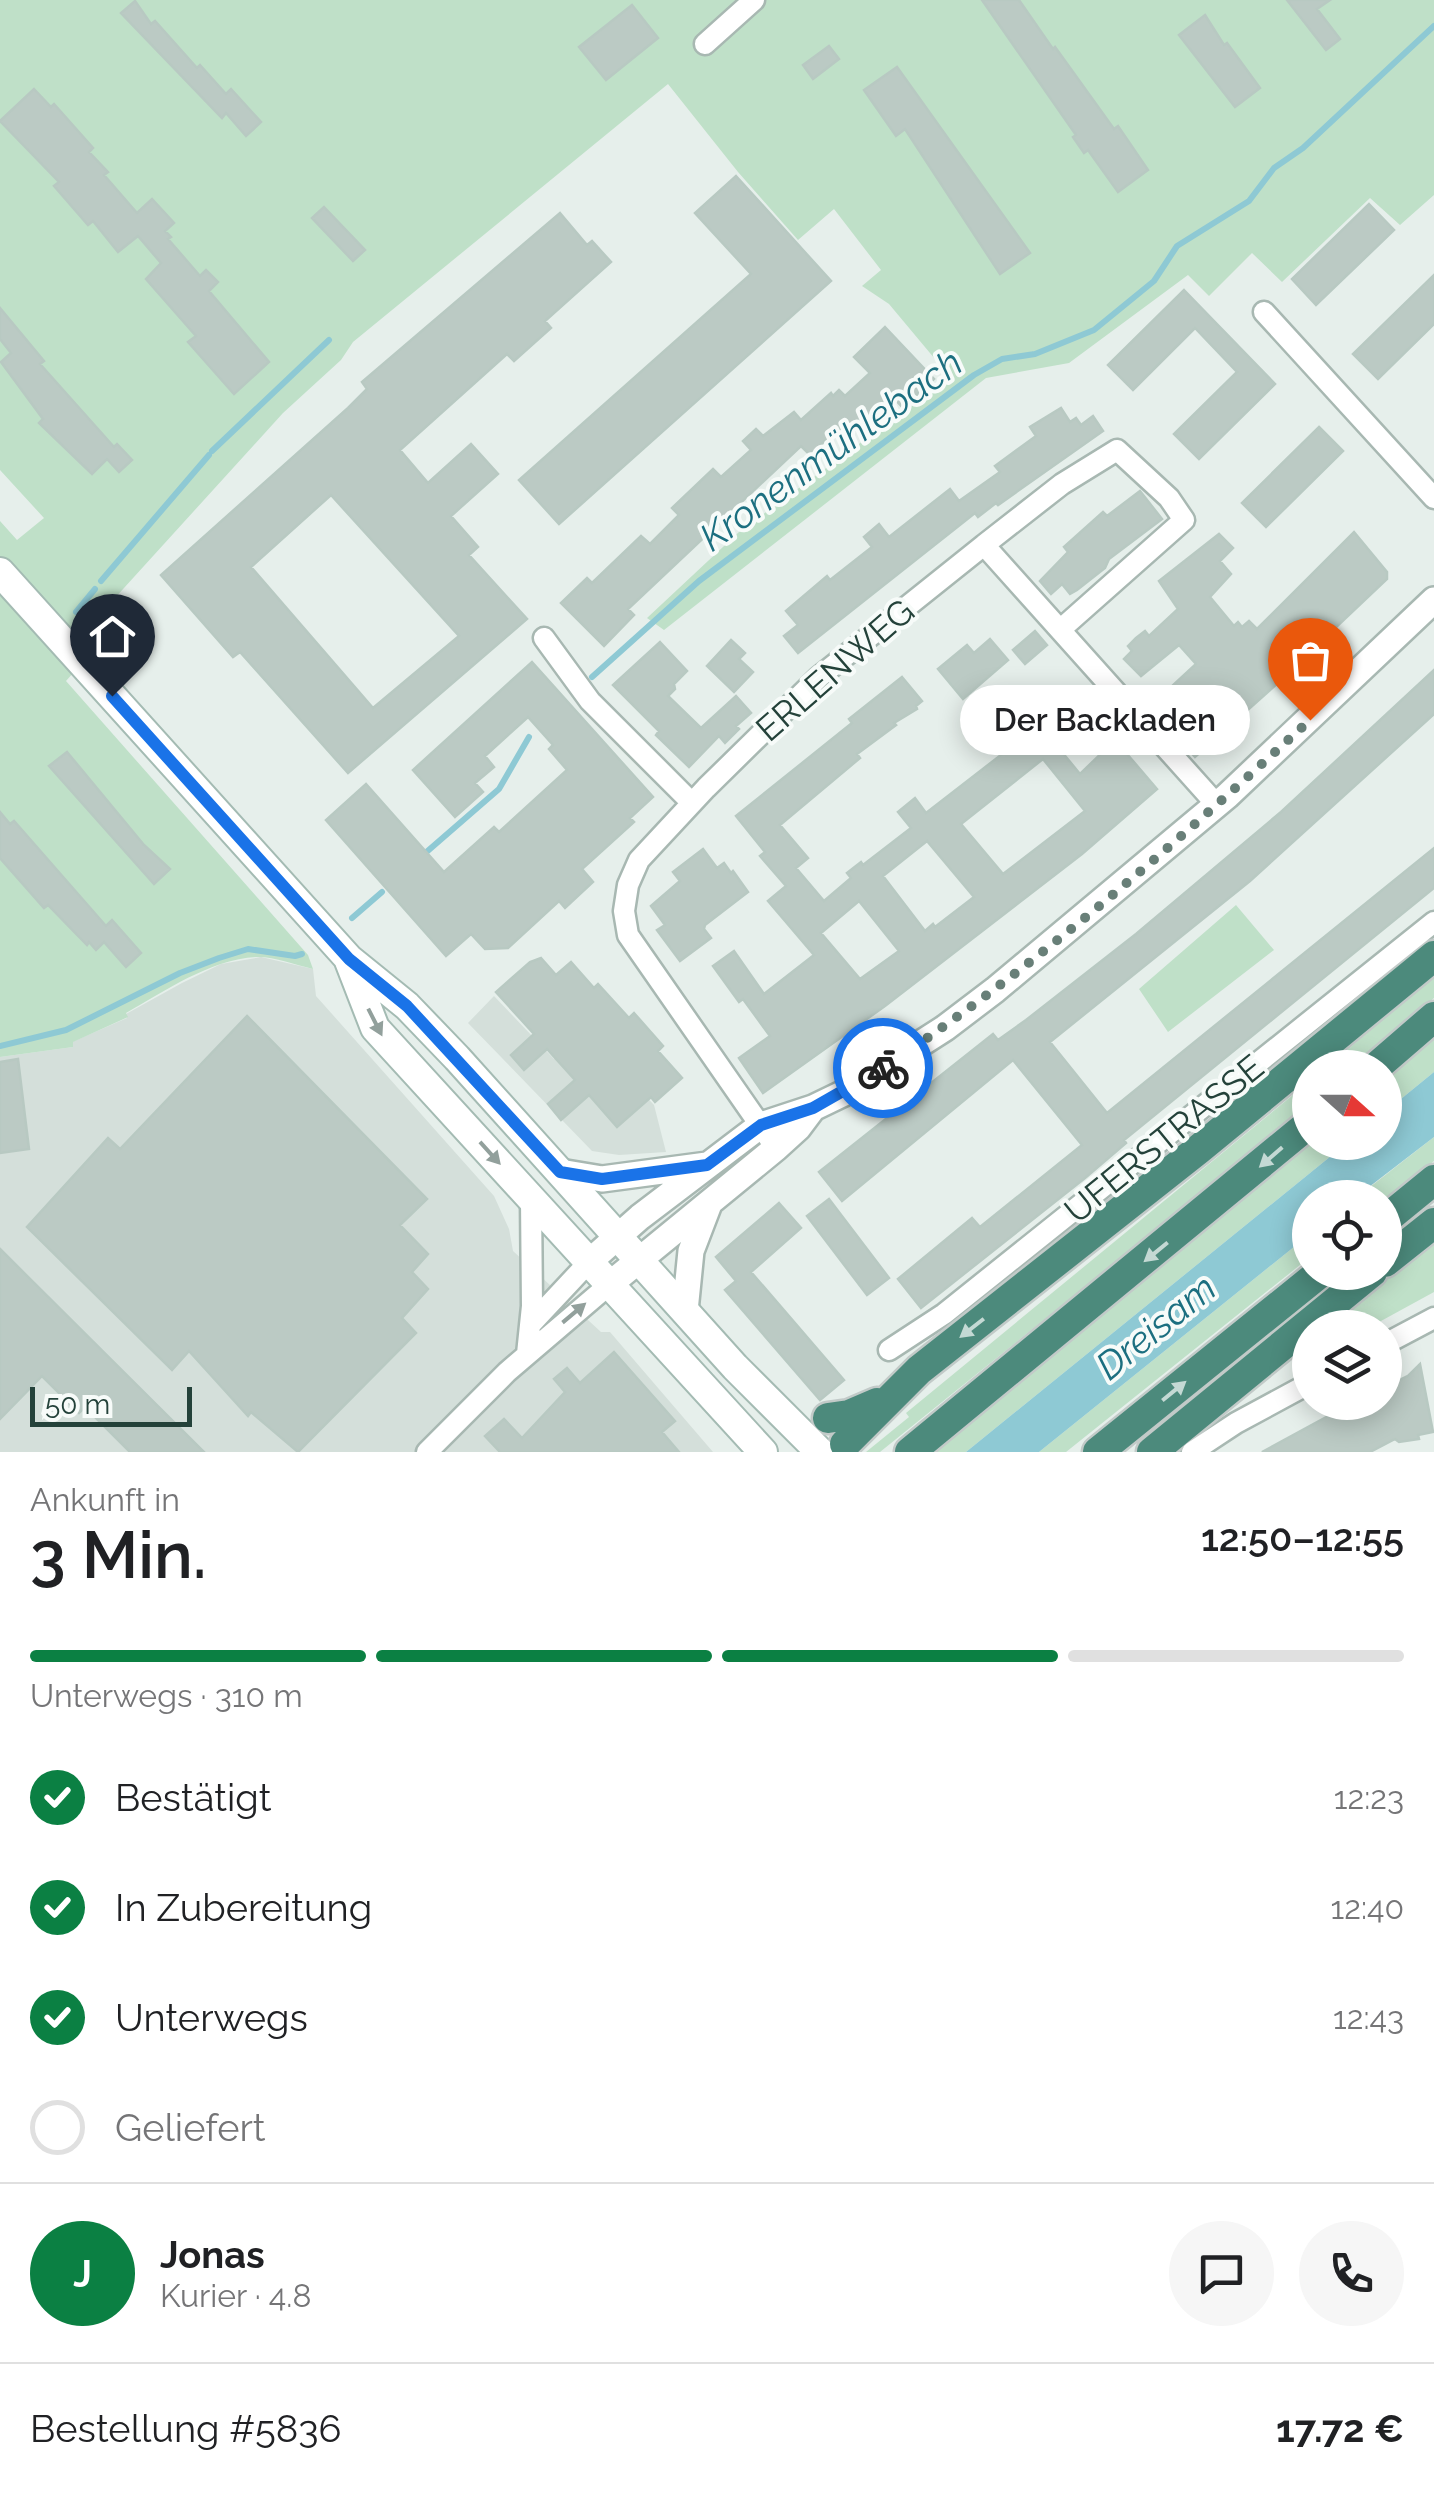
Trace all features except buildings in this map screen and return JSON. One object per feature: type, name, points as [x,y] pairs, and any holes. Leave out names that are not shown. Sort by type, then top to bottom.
[{"type":"highway","points":[[833,1450],[888,1397],[1434,956]]},
{"type":"highway","points":[[1396,1050],[1434,1017]]},
{"type":"highway","points":[[910,1452],[1292,1139]]},
{"type":"highway","points":[[1402,1206],[1434,1180]]},
{"type":"highway","points":[[1402,1248],[1434,1223]]},
{"type":"highway","points":[[1098,1452],[1299,1290]]},
{"type":"highway","points":[[1152,1452],[1350,1290]]},
{"type":"highway","points":[[828,1418],[850,1415],[888,1397]]},
{"type":"main road","points":[[0,572],[349,959],[407,1006],[782,1415],[833,1450]]},
{"type":"main road","points":[[349,959],[375,1028],[763,1452]]},
{"type":"main road","points":[[782,1415],[828,1418]]},
{"type":"main road","points":[[735,1422],[738,1452]]},
{"type":"street","points":[[705,44],[754,0]]},
{"type":"street","points":[[1264,312],[1434,498]]},
{"type":"street","name":"ERLENWEG","points":[[776,1148],[628,935],[624,911],[628,885],[639,860],[819,677],[1062,484],[1117,450],[1169,498],[1184,520],[1061,629]]},
{"type":"street","points":[[984,545],[1216,804]]},
{"type":"street","points":[[530,1326],[589,1262],[761,1125],[813,1108],[870,1077],[995,990],[1216,804],[1338,694],[1434,600]]},
{"type":"street","points":[[544,638],[590,701],[692,803]]},
{"type":"street","name":"UFERSTRASSE","points":[[889,1350],[944,1314],[1434,922]]},
{"type":"street","points":[[427,1452],[526,1354],[776,1148],[813,1108]]},
{"type":"street","points":[[560,1172],[602,1179],[707,1165]]},
{"type":"street","points":[[526,1354],[530,1326],[531,1199]]},
{"type":"street","points":[[684,1311],[691,1251],[710,1202]]},
{"type":"street","points":[[1402,1335],[1434,1318]]},
{"type":"street","points":[[1192,1452],[1236,1422],[1292,1392]]},
{"type":"shaded area","points":[[261,957],[313,969],[316,996],[494,1196],[509,1229],[513,1251],[601,1332],[610,1332],[713,1452],[0,1452],[0,1057],[73,1047],[72,1042],[127,1018],[126,1014],[221,964]]},
{"type":"shaded area","points":[[494,996],[554,1059],[585,1032],[654,1105],[666,1152],[619,1155],[592,1151],[468,1023]]},
{"type":"green space","points":[[0,0],[1434,0],[1434,195],[1400,225],[1370,198],[1282,282],[1252,253],[1209,296],[1188,275],[1069,363],[986,378],[664,630],[647,618],[739,532],[950,377],[889,304],[862,286],[881,270],[834,209],[798,240],[668,84],[353,342],[341,360],[283,413],[104,610],[117,623],[66,681],[308,955],[313,969],[265,957],[240,959],[173,986],[126,1013],[128,1017],[73,1042],[73,1047],[0,1057],[0,521],[17,540],[44,518],[0,470]]},
{"type":"green space","points":[[1236,905],[1274,950],[1168,1032],[1139,989]]},
{"type":"green space","points":[[1434,976],[1434,998],[1375,1050],[1347,1050]]},
{"type":"green space","points":[[1434,1039],[1434,1072],[1402,1098],[1402,1066]]},
{"type":"green space","points":[[1292,1096],[1292,1120],[880,1452],[866,1452],[909,1417],[906,1413]]},
{"type":"green space","points":[[1434,1137],[1434,1161],[1402,1186],[1402,1180],[1379,1180]]},
{"type":"green space","points":[[1292,1159],[1326,1160],[1301,1180],[1292,1180],[1292,1188],[966,1452],[933,1452]]},
{"type":"green space","points":[[1434,1233],[1434,1292],[1401,1310],[1338,1310],[1363,1290],[1402,1290],[1402,1259]]},
{"type":"green space","points":[[1292,1248],[1292,1271],[1066,1452],[1039,1452]]},
{"type":"water","name":"Dreisam","points":[[1434,1072],[1434,1137],[1378,1180],[1301,1180],[1326,1160],[1402,1160],[1402,1098]]},
{"type":"water","name":"Dreisam","points":[[1292,1188],[1292,1248],[1039,1452],[966,1452]]},
{"type":"waterway","name":"Kronenmühlebach","points":[[592,677],[699,581],[974,375],[1002,359],[1035,354],[1094,330],[1154,281],[1177,246],[1249,201],[1274,168],[1303,148],[1434,26]]},
{"type":"waterway","points":[[212,451],[329,340]]},
{"type":"waterway","points":[[101,581],[209,455]]},
{"type":"waterway","points":[[76,612],[95,589]]},
{"type":"waterway","name":"Kronenmühlebach","points":[[423,855],[499,789],[529,737]]},
{"type":"waterway","name":"Kronenmühlebach","points":[[352,918],[382,892]]},
{"type":"waterway","name":"Kronenmühlebach","points":[[0,1046],[66,1030],[180,973],[248,949],[302,954]]},
{"type":"way so far","points":[[883,1068],[995,990],[1227,796],[1310,720]]},
{"type":"place","name":"Der Backladen","points":[[1310,720]]},
{"type":"route","points":[[112,696],[349,959],[407,1006],[560,1172],[602,1179],[707,1165],[761,1125],[813,1108],[883,1068]]}]
